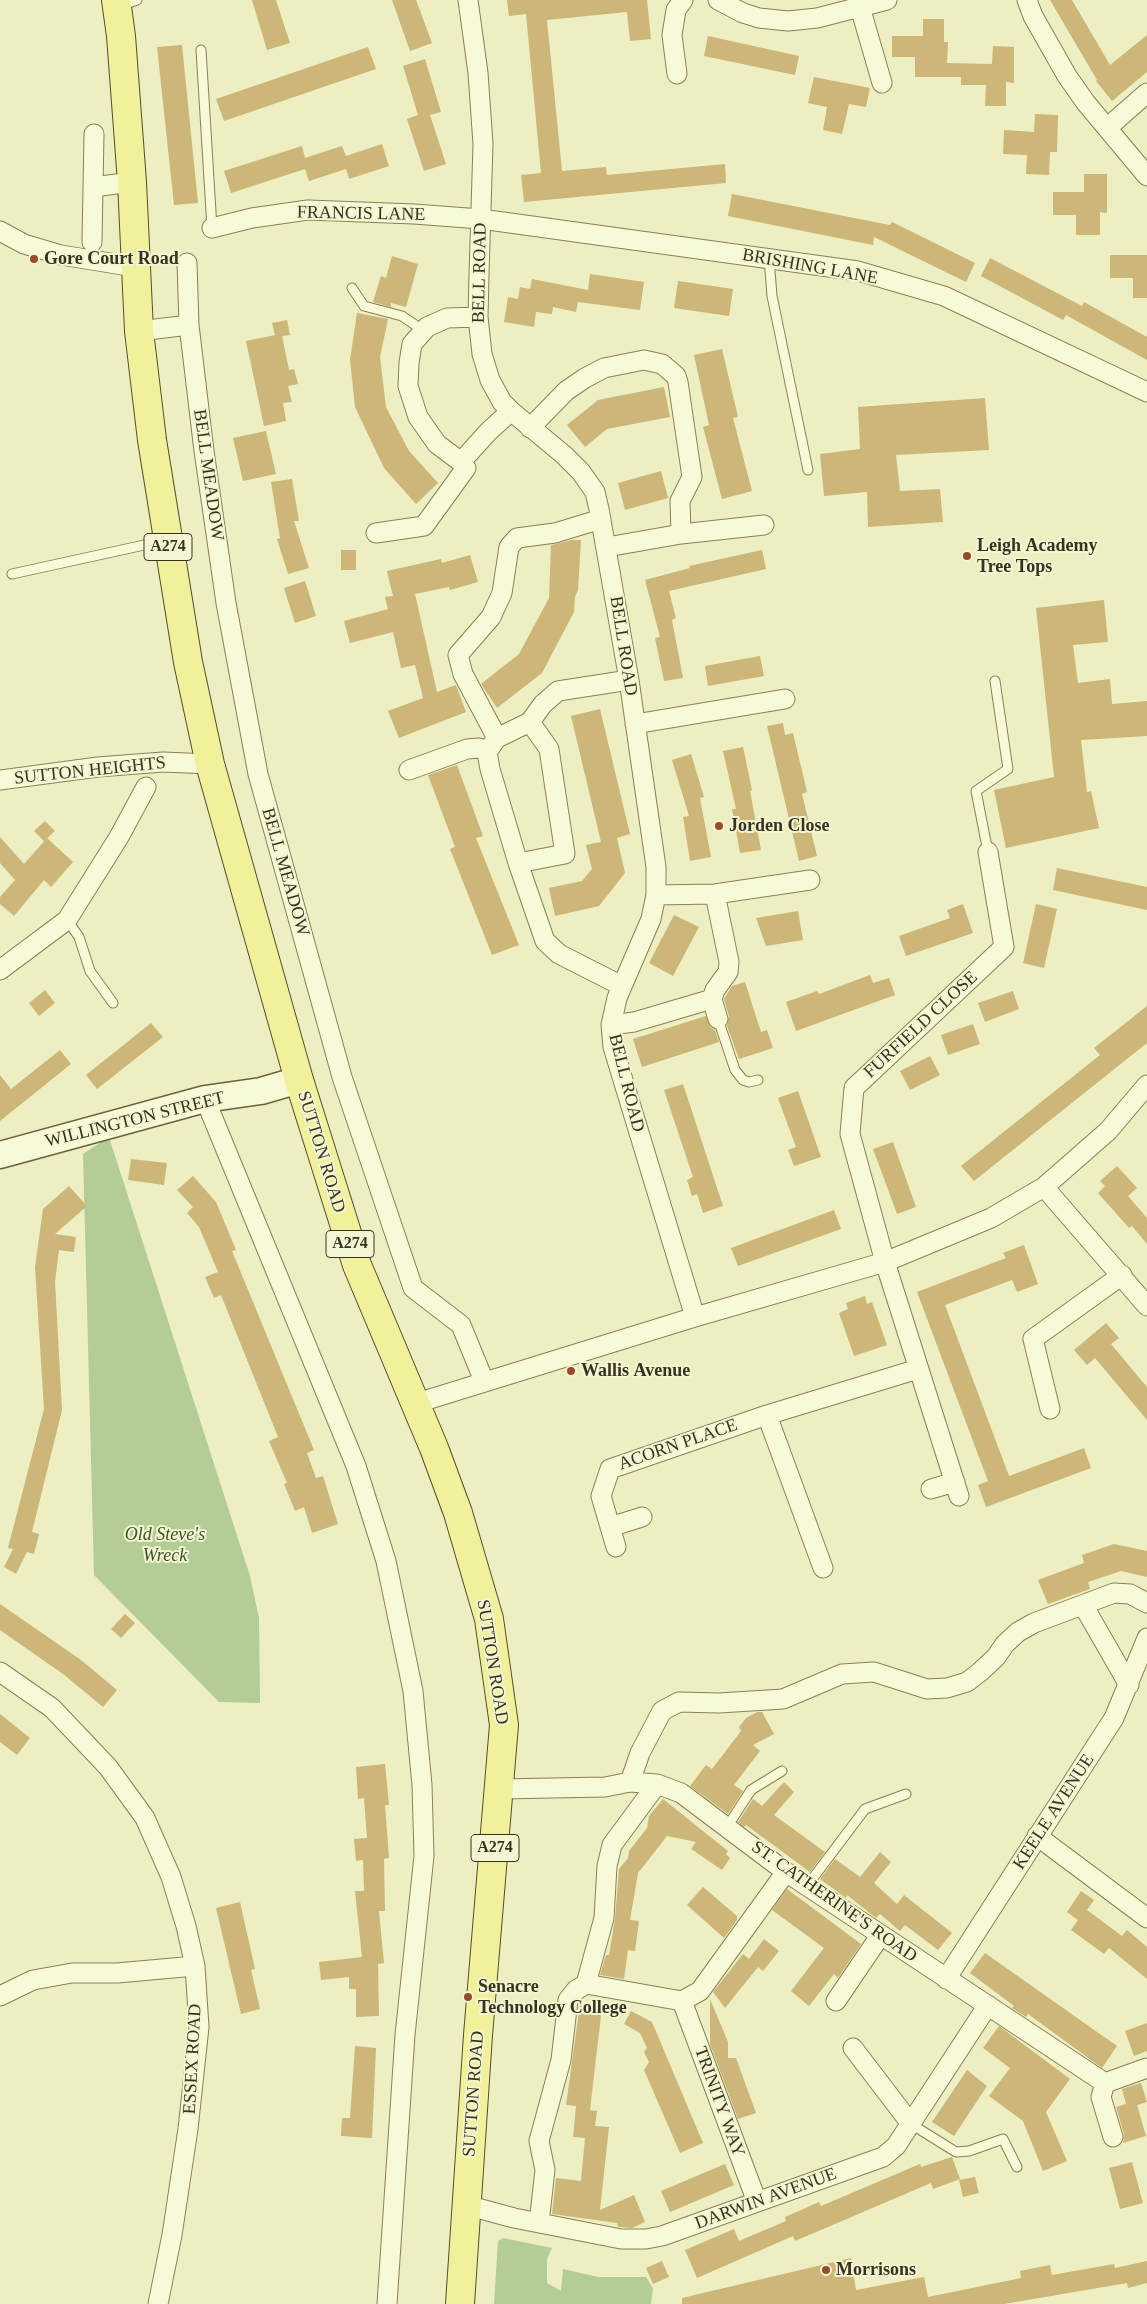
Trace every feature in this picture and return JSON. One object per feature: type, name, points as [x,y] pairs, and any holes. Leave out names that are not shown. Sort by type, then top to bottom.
[{"type":"main road","name":"A274","points":[[123,2],[139,331],[167,540],[188,662],[210,764],[299,1080]]},
{"type":"main road","name":"SUTTON ROAD","points":[[299,1080],[357,1265],[417,1404],[458,1513],[489,1619],[504,1725],[478,2035],[460,2304]]},
{"type":"street","name":"BELL ROAD","points":[[468,0],[478,73],[483,144],[478,317],[485,367],[496,391],[511,412],[564,455],[580,472],[594,492],[601,519],[629,680],[656,867],[656,895],[651,919],[622,986],[611,1024],[613,1047],[624,1090],[695,1317]]},
{"type":"street","points":[[677,74],[672,36],[676,10],[683,0]]},
{"type":"street","points":[[727,2],[759,18],[788,21],[817,18],[887,0]]},
{"type":"street","points":[[1027,0],[1033,16],[1067,76],[1147,176]]},
{"type":"street","points":[[860,7],[882,83]]},
{"type":"street","points":[[1107,128],[1147,93]]},
{"type":"street","points":[[92,242],[94,134]]},
{"type":"street","points":[[93,187],[132,182]]},
{"type":"street","name":"FRANCIS LANE","points":[[212,228],[252,218],[308,210],[481,219]]},
{"type":"street","name":"BRISHING LANE","points":[[481,219],[858,271],[944,296],[1147,392]]},
{"type":"street","points":[[0,231],[24,244],[61,255],[135,267]]},
{"type":"street","name":"BELL MEADOW","points":[[186,263],[189,325],[226,603],[255,765],[334,1048],[413,1288],[461,1325],[484,1381]]},
{"type":"street","points":[[376,534],[424,526],[466,468],[462,462],[437,444],[418,417],[408,386],[412,344],[424,330],[447,318],[478,317]]},
{"type":"street","points":[[139,331],[189,325]]},
{"type":"street","points":[[530,428],[566,391],[604,368],[644,360],[662,364],[676,376],[678,382],[692,477],[680,501],[681,534]]},
{"type":"street","points":[[462,462],[488,432],[511,412]]},
{"type":"street","points":[[601,519],[555,533],[517,538],[509,548],[502,593],[491,617],[458,655],[463,674],[492,745],[490,769],[518,863],[545,941],[559,954],[622,986]]},
{"type":"street","points":[[607,547],[681,534],[764,525]]},
{"type":"street","points":[[409,770],[467,749],[492,745],[530,722],[543,704],[558,691],[629,680]]},
{"type":"street","points":[[635,724],[785,700]]},
{"type":"street","points":[[518,863],[565,854],[551,776],[549,749],[530,722]]},
{"type":"street","name":"SUTTON HEIGHTS","points":[[0,780],[98,767],[163,762],[210,764]]},
{"type":"street","points":[[0,970],[67,920],[119,837],[146,787]]},
{"type":"street","name":"FURFIELD CLOSE","points":[[885,1262],[850,1134],[854,1088],[1004,947],[988,852]]},
{"type":"street","points":[[656,895],[715,894],[810,880]]},
{"type":"street","points":[[715,894],[729,962],[728,972],[715,990],[712,999],[718,1019]]},
{"type":"street","points":[[611,1024],[634,1022],[712,999]]},
{"type":"street","name":"WILLINGTON STREET","points":[[0,1154],[205,1099],[261,1090],[299,1080]]},
{"type":"street","points":[[417,1404],[484,1381],[885,1262],[991,1218],[1044,1187],[1108,1131],[1147,1085]]},
{"type":"street","points":[[205,1099],[356,1466],[386,1561],[413,1691],[422,1785],[424,1856],[405,2035],[387,2304]]},
{"type":"street","points":[[1044,1187],[1147,1306]]},
{"type":"street","points":[[885,1262],[957,1489],[931,1489]]},
{"type":"street","points":[[1050,1409],[1033,1339],[1122,1275]]},
{"type":"street","name":"ACORN PLACE","points":[[616,1547],[601,1496],[610,1469],[767,1415],[918,1369]]},
{"type":"street","points":[[767,1415],[823,1568]]},
{"type":"street","points":[[610,1527],[642,1517]]},
{"type":"street","points":[[630,1782],[640,1753],[662,1711],[679,1702],[719,1703],[783,1699],[842,1674],[874,1672],[927,1689],[947,1688],[967,1682],[980,1672],[1018,1632],[1034,1623],[1114,1593],[1130,1594],[1147,1603]]},
{"type":"street","points":[[1083,1605],[1129,1685]]},
{"type":"street","name":"KEELE AVENUE","points":[[946,1978],[1037,1836],[1080,1775],[1114,1718],[1147,1638]]},
{"type":"street","name":"ESSEX ROAD","points":[[0,1672],[52,1708],[108,1767],[145,1818],[171,1877],[186,1926],[195,1966],[199,2027],[188,2129],[172,2235],[158,2304]]},
{"type":"street","name":"ST. CATHERINE'S ROAD","points":[[500,1789],[605,1787],[630,1782],[657,1784],[681,1793],[786,1872],[1105,2084]]},
{"type":"street","points":[[586,1984],[604,1918],[608,1855],[621,1832],[657,1784]]},
{"type":"street","points":[[1037,1836],[1144,1911]]},
{"type":"street","points":[[539,2223],[545,2170],[539,2140],[540,2131],[559,2068],[568,2000],[576,1990],[586,1984],[682,2001],[700,1991],[786,1872]]},
{"type":"street","points":[[836,2001],[880,1936]]},
{"type":"street","points":[[0,1996],[33,1980],[72,1973],[117,1973],[195,1966]]},
{"type":"street","name":"TRINITY WAY","points":[[682,2001],[757,2202]]},
{"type":"street","name":"DARWIN AVENUE","points":[[466,2205],[539,2223],[621,2239],[646,2239],[662,2236],[883,2157],[896,2146],[988,2005]]},
{"type":"street","points":[[852,2048],[911,2124]]},
{"type":"street","points":[[1113,2138],[1101,2097],[1105,2084],[1147,2068]]},
{"type":"lane","points":[[202,50],[212,228]]},
{"type":"lane","points":[[769,258],[772,296],[808,470]]},
{"type":"lane","points":[[352,288],[364,306],[402,316],[424,330]]},
{"type":"lane","points":[[12,574],[167,540]]},
{"type":"lane","points":[[988,852],[976,791],[1008,769],[995,681]]},
{"type":"lane","points":[[67,920],[79,937],[90,971],[112,1002]]},
{"type":"lane","points":[[718,1019],[735,1070],[743,1080],[749,1082],[758,1080]]},
{"type":"lane","points":[[727,1827],[751,1790],[782,1771]]},
{"type":"lane","points":[[807,1886],[865,1809],[906,1794]]},
{"type":"lane","points":[[911,2124],[956,2152],[969,2151],[1003,2139],[1017,2167]]},
{"type":"green space","name":"Old Steve's Wreck","points":[[109,1137],[250,1576],[259,1618],[260,1703],[219,1702],[94,1575],[83,1154]]},
{"type":"green space","points":[[503,2238],[552,2248],[547,2259],[547,2283],[561,2291],[563,2269],[598,2277],[646,2277],[653,2288],[651,2304],[494,2304],[498,2241]]},
{"type":"building","points":[[252,0],[276,0],[290,43],[267,50]]},
{"type":"building","points":[[392,0],[416,0],[432,43],[410,51]]},
{"type":"building","points":[[507,0],[647,0],[651,39],[630,41],[627,12],[547,20],[562,171],[606,167],[607,175],[725,164],[726,183],[524,202],[521,175],[541,173],[526,14],[509,16]]},
{"type":"building","points":[[1050,0],[1072,0],[1110,65],[1147,35],[1147,72],[1112,101],[1096,81]]},
{"type":"building","points":[[923,19],[944,19],[944,42],[948,42],[947,63],[992,64],[993,46],[1014,47],[1014,83],[1006,82],[1006,106],[985,106],[986,85],[961,85],[961,77],[915,77],[915,57],[892,57],[892,36],[923,36]]},
{"type":"building","points":[[708,36],[799,56],[795,75],[704,56]]},
{"type":"building","points":[[182,45],[198,203],[174,205],[157,47]]},
{"type":"building","points":[[368,47],[376,69],[224,121],[216,99]]},
{"type":"building","points":[[425,59],[441,112],[430,115],[446,164],[424,171],[407,119],[418,115],[403,66]]},
{"type":"building","points":[[814,77],[870,88],[866,107],[849,104],[842,134],[823,130],[827,107],[808,103]]},
{"type":"building","points":[[1035,114],[1058,115],[1057,152],[1050,152],[1049,175],[1026,174],[1027,155],[1003,154],[1004,130],[1034,132]]},
{"type":"building","points":[[382,144],[389,166],[349,179],[346,169],[309,181],[305,169],[231,193],[224,171],[302,146],[305,158],[342,146],[346,156]]},
{"type":"building","points":[[1084,174],[1107,174],[1107,213],[1100,212],[1100,235],[1076,235],[1076,215],[1053,215],[1053,192],[1084,192]]},
{"type":"building","points":[[732,194],[890,225],[892,222],[975,263],[966,282],[874,237],[873,245],[728,216]]},
{"type":"building","points":[[1110,255],[1147,255],[1147,298],[1133,298],[1133,278],[1110,278]]},
{"type":"building","points":[[392,256],[418,264],[406,307],[391,303],[391,307],[373,302],[381,276],[386,278]]},
{"type":"building","points":[[990,258],[1082,306],[1084,302],[1147,337],[1147,360],[1066,315],[1063,320],[981,276]]},
{"type":"building","points":[[590,274],[644,282],[640,310],[578,302],[576,312],[553,307],[552,314],[536,312],[534,327],[504,322],[508,297],[518,299],[520,287],[530,289],[532,279],[588,290]]},
{"type":"building","points":[[678,281],[733,289],[729,316],[674,308]]},
{"type":"building","points":[[357,313],[388,319],[380,357],[386,407],[409,451],[438,483],[416,504],[384,468],[355,407],[350,360]]},
{"type":"building","points":[[287,320],[290,335],[282,336],[289,370],[294,369],[298,384],[288,386],[292,402],[283,403],[286,421],[264,426],[246,341],[275,335],[272,323]]},
{"type":"building","points":[[722,349],[738,417],[733,418],[752,491],[722,499],[703,427],[709,425],[694,355]]},
{"type":"building","points":[[664,387],[670,417],[607,429],[585,447],[567,425],[598,400]]},
{"type":"building","points":[[985,398],[989,450],[896,455],[900,491],[940,489],[943,522],[868,527],[867,492],[824,496],[820,454],[860,449],[858,407]]},
{"type":"building","points":[[266,431],[276,474],[243,481],[233,438]]},
{"type":"building","points":[[661,471],[668,498],[625,510],[618,483]]},
{"type":"building","points":[[292,479],[299,521],[294,521],[309,568],[288,574],[277,539],[280,538],[271,482]]},
{"type":"building","points":[[581,540],[578,590],[575,597],[574,612],[542,673],[497,708],[481,684],[519,654],[549,598],[551,545]]},
{"type":"building","points":[[341,550],[356,550],[356,570],[341,570]]},
{"type":"building","points":[[762,550],[766,569],[669,591],[676,618],[672,620],[683,678],[664,681],[655,638],[660,637],[645,580],[690,568],[689,566]]},
{"type":"building","points":[[470,555],[478,582],[450,590],[449,587],[415,594],[437,692],[456,685],[466,712],[399,738],[388,711],[423,698],[415,665],[401,668],[393,632],[350,643],[344,621],[388,609],[385,597],[393,596],[387,571],[441,559],[442,563]]},
{"type":"building","points":[[305,581],[316,616],[295,623],[284,588]]},
{"type":"building","points":[[1104,600],[1108,642],[1073,645],[1078,683],[1110,679],[1112,704],[1147,701],[1147,736],[1081,740],[1087,792],[1091,791],[1099,828],[1006,848],[994,790],[1054,777],[1036,608]]},
{"type":"building","points":[[760,656],[764,676],[708,686],[705,666]]},
{"type":"building","points":[[600,709],[630,834],[617,838],[625,873],[599,906],[555,916],[549,888],[582,881],[592,869],[586,845],[601,842],[571,716]]},
{"type":"building","points":[[783,723],[785,735],[793,733],[807,792],[802,794],[817,856],[799,861],[767,726]]},
{"type":"building","points":[[743,747],[761,850],[740,853],[732,809],[736,809],[723,751]]},
{"type":"building","points":[[691,754],[704,797],[700,798],[711,857],[690,861],[683,817],[689,816],[672,760]]},
{"type":"building","points":[[457,765],[483,836],[476,838],[519,945],[492,955],[450,849],[455,847],[428,775]]},
{"type":"building","points":[[45,821],[55,831],[44,841],[34,831]]},
{"type":"building","points":[[0,837],[24,864],[47,838],[73,862],[51,887],[44,880],[14,916],[0,904],[0,897],[15,880],[0,863]]},
{"type":"building","points":[[1057,868],[1147,887],[1147,910],[1053,890]]},
{"type":"building","points":[[963,904],[973,933],[906,956],[899,936],[950,918],[947,910]]},
{"type":"building","points":[[1036,904],[1057,909],[1044,968],[1023,963]]},
{"type":"building","points":[[798,911],[803,940],[766,946],[756,918]]},
{"type":"building","points":[[674,915],[699,927],[673,976],[649,963]]},
{"type":"building","points":[[870,975],[873,983],[889,978],[895,995],[796,1031],[786,1002],[817,991],[819,994]]},
{"type":"building","points":[[745,982],[761,1032],[767,1030],[773,1048],[739,1059],[727,1026],[729,1016],[724,999],[732,986]]},
{"type":"building","points":[[45,990],[55,1003],[39,1016],[29,1003]]},
{"type":"building","points":[[1013,991],[1019,1009],[985,1022],[978,1003]]},
{"type":"building","points":[[1147,1006],[1147,1043],[974,1181],[961,1166],[1100,1055],[1094,1048]]},
{"type":"building","points":[[706,1016],[710,1027],[715,1030],[719,1042],[642,1067],[633,1039]]},
{"type":"building","points":[[151,1023],[163,1037],[97,1089],[86,1075]]},
{"type":"building","points":[[973,1024],[980,1044],[948,1055],[941,1035]]},
{"type":"building","points":[[60,1050],[71,1064],[0,1121],[0,1075],[11,1089]]},
{"type":"building","points":[[930,1056],[940,1075],[910,1090],[900,1071]]},
{"type":"building","points":[[683,1084],[723,1206],[703,1213],[697,1194],[692,1196],[687,1180],[693,1177],[664,1090]]},
{"type":"building","points":[[798,1091],[821,1157],[794,1166],[788,1150],[796,1147],[778,1098]]},
{"type":"building","points":[[893,1142],[916,1207],[897,1214],[873,1149]]},
{"type":"building","points":[[131,1159],[167,1163],[164,1185],[128,1180]]},
{"type":"building","points":[[1117,1166],[1137,1188],[1128,1196],[1147,1218],[1147,1244],[1132,1226],[1129,1228],[1098,1193],[1105,1186],[1100,1181]]},
{"type":"building","points":[[193,1176],[216,1202],[236,1250],[232,1251],[314,1450],[307,1453],[316,1478],[323,1476],[338,1524],[312,1533],[304,1507],[295,1511],[284,1484],[287,1483],[269,1441],[278,1437],[221,1295],[214,1298],[205,1277],[218,1272],[199,1227],[187,1213],[193,1207],[177,1190]]},
{"type":"building","points":[[69,1186],[87,1206],[55,1234],[76,1237],[74,1252],[59,1250],[55,1282],[62,1410],[32,1532],[39,1534],[34,1554],[27,1552],[16,1574],[4,1567],[13,1549],[8,1548],[44,1409],[35,1267],[43,1209]]},
{"type":"building","points":[[834,1210],[841,1229],[738,1266],[731,1248]]},
{"type":"building","points":[[1024,1245],[1038,1284],[1017,1292],[1012,1280],[945,1305],[1009,1476],[1084,1448],[1091,1468],[986,1507],[978,1485],[988,1481],[917,1292],[1006,1258],[1003,1253]]},
{"type":"building","points":[[865,1296],[867,1304],[872,1302],[887,1345],[854,1356],[839,1313],[848,1309],[846,1303]]},
{"type":"building","points":[[1106,1323],[1119,1338],[1111,1344],[1147,1387],[1147,1420],[1095,1358],[1087,1365],[1074,1350]]},
{"type":"building","points":[[1114,1544],[1147,1551],[1147,1577],[1121,1571],[1088,1582],[1090,1589],[1048,1604],[1038,1580],[1084,1563],[1082,1555]]},
{"type":"building","points":[[0,1604],[81,1660],[117,1690],[103,1707],[63,1674],[0,1630]]},
{"type":"building","points":[[125,1614],[135,1623],[121,1638],[111,1629]]},
{"type":"building","points":[[757,1712],[762,1712],[774,1734],[753,1745],[760,1751],[734,1785],[743,1791],[728,1814],[690,1786],[706,1765],[712,1769],[741,1731],[739,1727],[746,1718]]},
{"type":"building","points":[[0,1714],[30,1738],[17,1755],[0,1742]]},
{"type":"building","points":[[385,1764],[389,1805],[385,1805],[389,1858],[384,1859],[385,1911],[379,1911],[384,1963],[378,1964],[379,2016],[356,2017],[356,1989],[349,1989],[349,1977],[321,1980],[319,1962],[362,1957],[355,1891],[364,1891],[363,1860],[356,1861],[354,1839],[367,1838],[364,1798],[358,1799],[356,1767]]},
{"type":"building","points":[[784,1782],[794,1792],[774,1815],[825,1852],[810,1872],[746,1825],[744,1827],[738,1822],[753,1799],[762,1806]]},
{"type":"building","points":[[663,1799],[728,1851],[726,1854],[730,1858],[722,1870],[691,1849],[696,1842],[667,1836],[638,1873],[630,1920],[639,1921],[635,1951],[628,1950],[624,1979],[600,1975],[606,1955],[609,1955],[615,1919],[619,1869],[628,1858],[629,1851],[647,1828],[649,1816]]},
{"type":"building","points":[[880,1852],[891,1862],[874,1883],[897,1904],[904,1895],[952,1933],[938,1950],[905,1925],[900,1931],[880,1914],[876,1918],[847,1895],[846,1898],[820,1879],[835,1859],[860,1877]]},
{"type":"building","points":[[703,1887],[737,1916],[737,1920],[724,1938],[687,1905]]},
{"type":"building","points":[[787,1889],[861,1944],[838,1978],[834,1974],[809,2006],[791,1991],[824,1948],[772,1910]]},
{"type":"building","points":[[1081,1891],[1094,1900],[1087,1910],[1122,1936],[1127,1930],[1147,1947],[1147,1979],[1109,1948],[1104,1954],[1071,1930],[1078,1920],[1067,1912]]},
{"type":"building","points":[[240,1902],[255,1969],[251,1970],[260,2009],[241,2014],[216,1908]]},
{"type":"building","points":[[764,1939],[779,1951],[763,1971],[758,1967],[725,2008],[713,1992],[743,1954],[749,1959]]},
{"type":"building","points":[[985,1953],[1117,2046],[1102,2068],[1028,2014],[1026,2017],[1012,2008],[1014,2006],[970,1973]]},
{"type":"building","points":[[710,1999],[728,2042],[728,2058],[736,2058],[756,2113],[738,2119],[710,2044]]},
{"type":"building","points":[[580,2004],[602,2007],[590,2110],[597,2111],[595,2126],[609,2127],[600,2210],[634,2195],[645,2222],[632,2228],[618,2227],[617,2223],[552,2214],[556,2178],[581,2181],[585,2138],[573,2137],[576,2106],[566,2105]]},
{"type":"building","points":[[631,2011],[652,2022],[703,2143],[680,2153],[644,2070],[649,2062],[644,2052],[647,2048],[640,2033],[624,2024]]},
{"type":"building","points":[[1147,2023],[1147,2051],[1134,2056],[1125,2031]]},
{"type":"building","points":[[999,2026],[1070,2079],[1046,2112],[1067,2161],[1043,2171],[1023,2121],[989,2096],[1010,2068],[983,2048]]},
{"type":"building","points":[[355,2046],[376,2048],[372,2138],[341,2136],[342,2118],[350,2118]]},
{"type":"building","points":[[967,2070],[987,2086],[954,2136],[932,2122]]},
{"type":"building","points":[[1141,2083],[1147,2102],[1137,2105],[1146,2136],[1123,2143],[1124,2134],[1116,2107],[1126,2104],[1122,2089]]},
{"type":"building","points":[[952,2157],[960,2179],[933,2189],[931,2183],[795,2241],[793,2236],[697,2278],[685,2250],[734,2229],[739,2241],[786,2221],[785,2217],[819,2202],[821,2206],[920,2164],[921,2167]]},
{"type":"building","points":[[1132,2162],[1143,2203],[1120,2209],[1109,2168]]},
{"type":"building","points":[[725,2164],[734,2185],[670,2212],[661,2191]]},
{"type":"building","points":[[975,2177],[979,2193],[963,2197],[959,2180]]},
{"type":"building","points":[[851,2258],[856,2290],[924,2277],[928,2297],[1021,2278],[1020,2271],[1050,2265],[1052,2275],[1114,2264],[1115,2268],[1147,2261],[1147,2283],[1128,2288],[1127,2283],[1004,2304],[682,2304],[682,2298]]},
{"type":"building","points":[[662,2261],[669,2277],[653,2284],[646,2268]]},
{"type":"place","name":"Gore Court Road","points":[[34,259]]},
{"type":"place","name":"Leigh Academy Tree Tops","points":[[967,556]]},
{"type":"place","name":"Jorden Close","points":[[719,826]]},
{"type":"place","name":"Wallis Avenue","points":[[571,1371]]},
{"type":"place","name":"Senacre Technology College","points":[[468,1997]]},
{"type":"place","name":"Morrisons","points":[[826,2270]]}]
